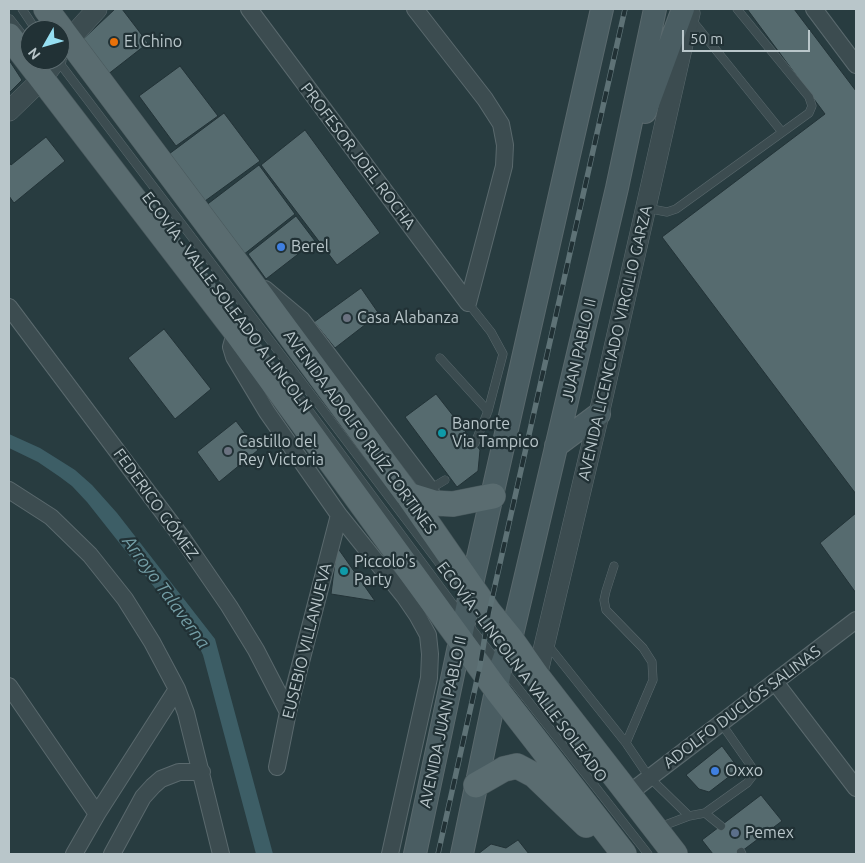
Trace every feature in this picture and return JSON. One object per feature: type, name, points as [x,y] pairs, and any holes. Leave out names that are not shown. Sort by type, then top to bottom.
[{"type":"main road","points":[[468,613],[602,9]]},
{"type":"main road","name":"JUAN PABLO II","points":[[504,658],[617,188],[655,9]]},
{"type":"main road","points":[[617,188],[688,11]]},
{"type":"main road","name":"AVENIDA ADOLFO RUÍZ CORTINES","points":[[59,70],[237,333],[504,658],[624,854]]},
{"type":"main road","name":"AVENIDA ADOLFO RUÍZ CORTINES","points":[[60,70],[241,269],[424,496],[468,613],[504,658],[537,676],[676,854]]},
{"type":"main road","points":[[556,446],[599,414]]},
{"type":"main road","points":[[424,496],[461,503],[493,496]]},
{"type":"main road","name":"AVENIDA JUAN PABLO II","points":[[415,854],[468,613]]},
{"type":"main road","points":[[462,854],[504,658]]},
{"type":"main road","points":[[476,786],[504,769],[517,766],[534,775],[616,854]]},
{"type":"street","points":[[70,43],[97,9]]},
{"type":"street","name":"PROFESOR JOEL ROCHA","points":[[248,9],[468,303]]},
{"type":"street","points":[[415,9],[485,99],[501,124],[505,145],[504,166],[468,303]]},
{"type":"street","points":[[814,9],[856,65]]},
{"type":"street","name":"AVENIDA LICENCIADO VIRGILIO GARZA","points":[[537,676],[646,208],[688,11]]},
{"type":"street","points":[[9,111],[47,70]]},
{"type":"street","name":"FEDERICO GÓMEZ","points":[[9,307],[183,539],[219,591],[256,650],[288,712]]},
{"type":"street","points":[[237,333],[232,347],[234,357],[246,379],[339,515],[404,596],[428,635],[430,654],[429,678],[390,854]]},
{"type":"street","points":[[9,490],[51,517],[90,555],[125,599],[152,642],[177,689],[186,713],[202,772],[220,854]]},
{"type":"street","name":"EUSEBIO VILLANUEVA","points":[[277,766],[288,712],[339,515]]},
{"type":"street","name":"ADOLFO DUCLÓS SALINAS","points":[[628,794],[856,620]]},
{"type":"street","points":[[775,682],[856,788]]},
{"type":"street","points":[[9,686],[97,814]]},
{"type":"street","points":[[74,854],[97,814],[177,689]]},
{"type":"street","points":[[112,854],[143,797],[153,786],[161,779],[179,772],[202,772]]},
{"type":"lane","points":[[646,208],[667,212],[676,209],[808,113],[812,106],[809,98],[737,9]]},
{"type":"lane","points":[[688,11],[782,132]]},
{"type":"lane","name":"ECOVÍA - LINCOLN A VALLE SOLEADO","points":[[59,70],[468,613]]},
{"type":"lane","points":[[468,303],[485,323],[503,354],[488,411],[475,443]]},
{"type":"lane","points":[[440,358],[488,411]]},
{"type":"lane","name":"ECOVÍA - VALLE SOLEADO A LINCOLN","points":[[282,374],[468,613]]},
{"type":"lane","points":[[424,496],[445,480]]},
{"type":"lane","points":[[614,566],[604,600],[606,610],[643,648],[652,662],[653,680],[626,743]]},
{"type":"lane","points":[[545,643],[626,743],[649,777],[689,816]]},
{"type":"lane","points":[[504,658],[648,854]]},
{"type":"lane","points":[[656,829],[689,816],[705,813],[747,783],[754,774],[751,766],[722,723]]},
{"type":"lane","points":[[705,813],[721,826]]},
{"type":"water","name":"Arroyo Talaverna","points":[[9,434],[40,448],[75,470],[92,485],[117,513],[215,639],[273,854],[256,854],[203,655],[196,640],[87,502],[72,486],[60,477],[38,462],[9,448]]},
{"type":"building","name":"El Chino","points":[[115,9],[122,9],[148,43],[107,75],[81,41]]},
{"type":"building","points":[[747,9],[794,9],[856,91],[856,494],[662,237],[825,114]]},
{"type":"building","points":[[9,60],[22,80],[9,93]]},
{"type":"building","points":[[180,66],[218,116],[176,146],[139,96]]},
{"type":"building","points":[[224,113],[260,161],[205,201],[169,154]]},
{"type":"building","points":[[305,130],[380,233],[337,265],[261,165]]},
{"type":"building","points":[[46,137],[65,161],[14,203],[9,196],[9,162],[11,165]]},
{"type":"building","points":[[259,165],[295,214],[243,255],[205,206]]},
{"type":"building","name":"Berel","points":[[296,216],[315,241],[266,279],[248,254]]},
{"type":"building","name":"Casa Alabanza","points":[[361,288],[379,314],[335,348],[314,322]]},
{"type":"building","points":[[164,329],[211,389],[175,419],[128,358]]},
{"type":"building","name":"Banorte Via Tampico","points":[[436,394],[480,450],[478,471],[457,487],[405,417]]},
{"type":"building","name":"Castillo del Rey Victoria","points":[[236,421],[258,450],[219,482],[197,452]]},
{"type":"building","points":[[856,513],[856,593],[820,543]]},
{"type":"building","name":"Piccolo's Party","points":[[337,547],[375,601],[331,594]]},
{"type":"building","points":[[722,746],[739,769],[709,792],[699,789],[686,775]]},
{"type":"building","points":[[761,795],[782,821],[738,854],[713,854],[702,840]]},
{"type":"building","points":[[518,840],[529,854],[478,854],[491,844],[506,848]]},
{"type":"railway","points":[[438,854],[480,666],[489,612],[625,9]]},
{"type":"place","name":"El Chino","points":[[114,42]]},
{"type":"place","name":"Berel","points":[[281,247]]},
{"type":"place","name":"Casa Alabanza","points":[[347,318]]},
{"type":"place","name":"Banorte Via Tampico","points":[[442,433]]},
{"type":"place","name":"Castillo del Rey Victoria","points":[[228,451]]},
{"type":"place","name":"Piccolo's Party","points":[[344,571]]},
{"type":"place","name":"Oxxo","points":[[715,771]]},
{"type":"place","name":"Pemex","points":[[735,833]]}]
